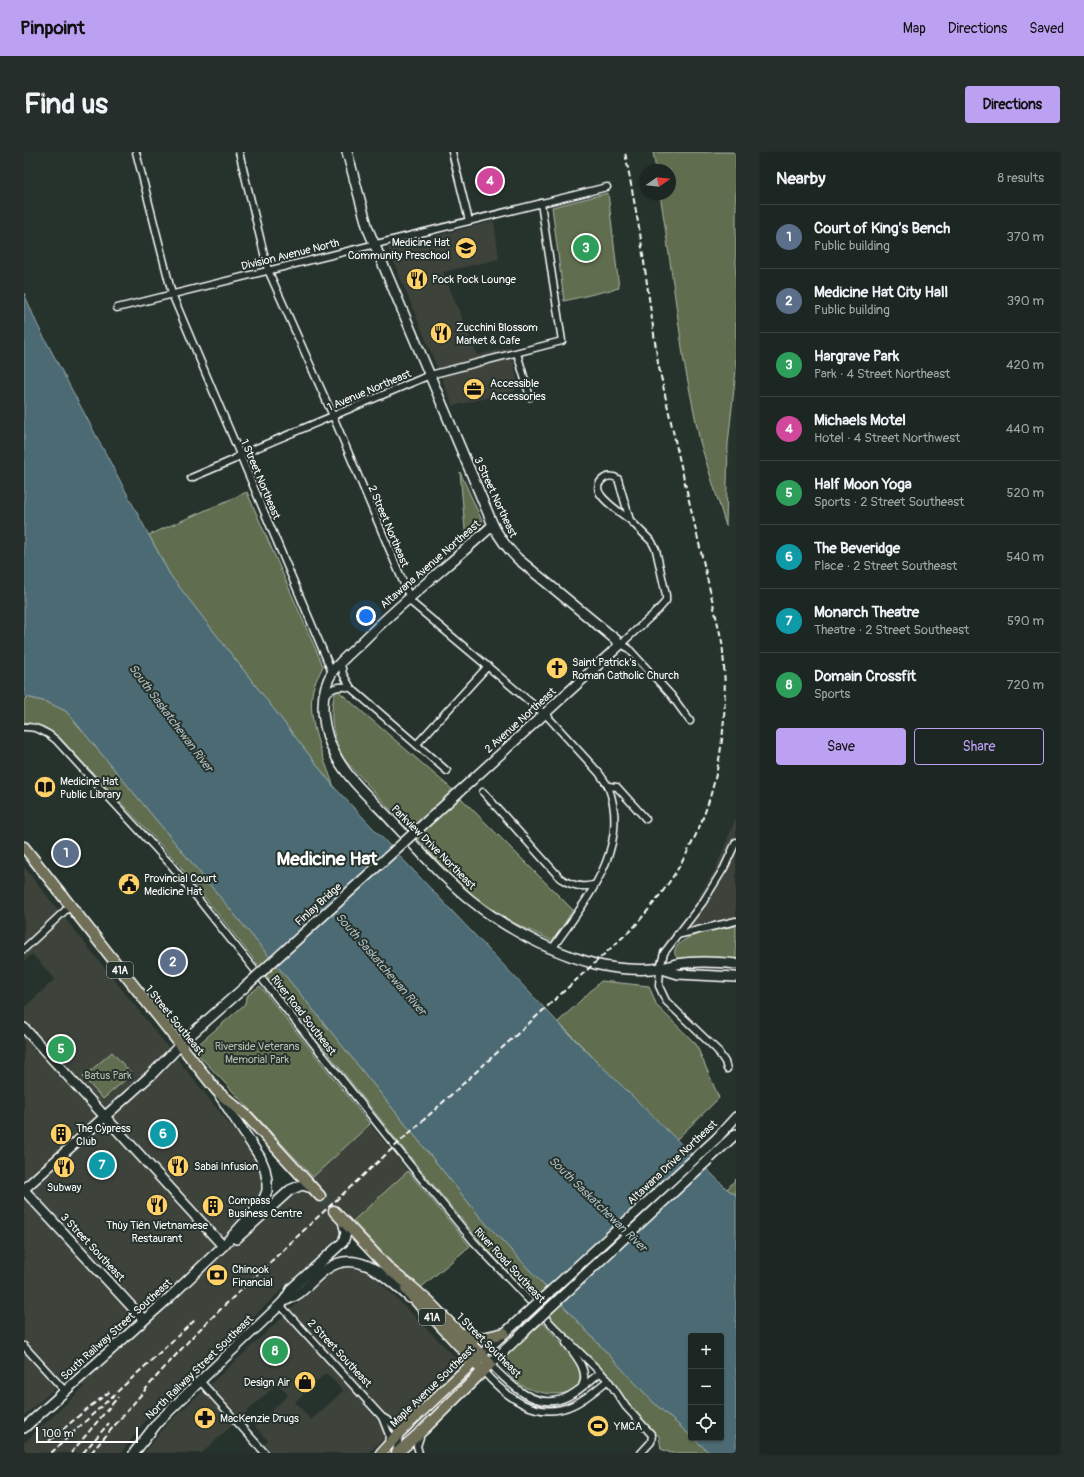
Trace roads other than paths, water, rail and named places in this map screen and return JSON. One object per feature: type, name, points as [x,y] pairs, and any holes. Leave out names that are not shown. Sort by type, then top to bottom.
[{"type":"main road","name":"1 Street Southeast","points":[[24,848],[217,1091],[248,1117],[320,1196]]},
{"type":"main road","name":"1 Street Southeast","points":[[334,1211],[391,1271],[423,1309],[478,1358],[490,1364]]},
{"type":"main road","name":"1 Street Southeast","points":[[391,1271],[412,1287],[460,1332],[478,1358],[483,1372]]},
{"type":"main road","points":[[460,1332],[468,1337],[481,1338],[504,1333]]},
{"type":"main road","name":"Maple Avenue Southeast","points":[[381,1453],[400,1432],[478,1358]]},
{"type":"main road","points":[[396,1453],[423,1430],[490,1364]]},
{"type":"street","name":"1 Street Northeast","points":[[136,152],[172,294],[332,672]]},
{"type":"street","name":"2 Street Northeast","points":[[239,152],[268,270],[333,416],[409,599],[544,713],[599,773],[608,786],[618,787],[646,819]]},
{"type":"street","name":"3 Street Northeast","points":[[347,152],[366,222],[374,244],[493,525],[507,548],[621,644],[628,648],[671,695],[690,721]]},
{"type":"street","points":[[452,152],[469,221]]},
{"type":"street","name":"Division Avenue North","points":[[118,308],[607,187]]},
{"type":"street","name":"1 Avenue Northeast","points":[[192,478],[233,460],[240,455],[430,375],[562,341],[541,203]]},
{"type":"street","points":[[517,353],[530,397]]},
{"type":"street","points":[[610,476],[614,476],[618,479],[630,520],[601,496],[598,490],[600,481],[610,476]]},
{"type":"street","name":"2 Avenue Northeast","points":[[460,791],[666,601],[656,550],[652,542],[630,520]]},
{"type":"street","name":"Altawana Avenue Northeast","points":[[332,672],[371,633],[493,525]]},
{"type":"street","points":[[341,663],[343,674],[351,688],[447,771]]},
{"type":"street","points":[[417,744],[488,666]]},
{"type":"street","name":"Parkview Drive Northeast","points":[[332,672],[325,694],[323,710],[326,731],[337,758],[357,784],[437,870],[475,904],[499,921],[552,949],[580,959],[610,967],[660,968],[692,963],[736,964]]},
{"type":"street","points":[[325,694],[335,687],[343,686],[351,688]]},
{"type":"street","name":"River Road Southeast","points":[[26,727],[49,734],[56,740],[171,865],[411,1166],[465,1231],[556,1329],[608,1380],[626,1407],[650,1433],[652,1438],[650,1444],[641,1453]]},
{"type":"street","points":[[483,792],[560,878],[573,885],[587,887],[593,885],[599,880],[614,832],[615,812],[612,795],[608,786]]},
{"type":"street","name":"Finlay Bridge","points":[[24,1189],[460,791]]},
{"type":"street","points":[[726,1068],[725,1062],[717,1050],[666,1001],[659,986],[660,968],[664,953],[703,902],[724,868],[736,842]]},
{"type":"street","points":[[552,949],[587,898],[593,885]]},
{"type":"street","points":[[24,950],[70,906]]},
{"type":"street","points":[[676,936],[736,921]]},
{"type":"street","name":"Parkview Drive Northeast","points":[[660,968],[678,974],[736,977]]},
{"type":"street","points":[[24,1028],[223,1246]]},
{"type":"street","name":"South Railway Street Southeast","points":[[24,1428],[144,1320],[223,1246],[262,1203],[267,1191],[265,1169],[260,1157],[217,1091]]},
{"type":"street","name":"Altawana Drive Northeast","points":[[518,1321],[717,1138],[736,1117]]},
{"type":"street","name":"Altawana Drive Northeast","points":[[490,1364],[736,1134]]},
{"type":"street","name":"South Railway Street Southeast","points":[[223,1246],[237,1238],[294,1187],[302,1185],[312,1188]]},
{"type":"street","name":"3 Street Southeast","points":[[24,1189],[144,1320]]},
{"type":"street","name":"North Railway Street Southeast","points":[[134,1453],[158,1422],[282,1303],[292,1288],[343,1242],[346,1233],[343,1221]]},
{"type":"street","name":"North Railway Street Southeast","points":[[282,1303],[297,1295],[326,1269],[339,1264],[352,1262],[367,1264],[379,1271],[423,1309]]},
{"type":"street","name":"2 Street Southeast","points":[[282,1303],[382,1417],[389,1435],[386,1447],[381,1453]]},
{"type":"street","name":"Maple Avenue Southeast","points":[[478,1358],[518,1321]]},
{"type":"street","name":"River Road Southeast","points":[[556,1329],[579,1360],[584,1377],[582,1387]]},
{"type":"street","points":[[24,1346],[65,1392]]},
{"type":"street","name":"1 Street Southeast","points":[[490,1364],[520,1392],[540,1400],[556,1400],[564,1398],[582,1387],[601,1372]]},
{"type":"street","name":"1 Street Southeast","points":[[483,1372],[496,1386],[510,1397],[527,1407],[542,1410],[558,1410],[573,1406],[586,1398],[608,1380]]},
{"type":"street","points":[[200,1381],[265,1453]]},
{"type":"street","name":"2 Street Southeast","points":[[382,1417],[390,1421],[400,1432]]},
{"type":"street","points":[[419,1453],[417,1446],[423,1430]]},
{"type":"street","points":[[396,1453],[400,1432]]},
{"type":"water","name":"South Saskatchewan River","points":[[24,293],[37,324],[170,575],[334,787],[569,1034],[727,1189],[736,1195],[736,1453],[710,1453],[696,1441],[724,1441],[724,1333],[688,1333],[688,1433],[653,1402],[481,1218],[307,1002],[66,711],[47,702],[27,697],[24,693]]},
{"type":"tunnel","points":[[320,1196],[334,1211]]},
{"type":"railway","points":[[91,1453],[194,1335],[320,1215],[635,926],[672,878],[688,851],[701,823],[711,794],[723,735],[725,704],[722,642],[658,363],[640,233],[625,152]]},
{"type":"railway","points":[[51,1453],[196,1319]]},
{"type":"railway","points":[[49,1441],[112,1390]]},
{"type":"railway","points":[[71,1453],[118,1397]]},
{"type":"railway","points":[[83,1453],[109,1423]]},
{"type":"place","name":"Michaels Motel","points":[[490,181]]},
{"type":"place","name":"Medicine Hat Community Preschool","points":[[466,248]]},
{"type":"place","name":"Hargrave Park","points":[[586,248]]},
{"type":"place","name":"Pock Pock Lounge","points":[[417,279]]},
{"type":"place","name":"Zucchini Blossom Market & Cafe","points":[[441,333]]},
{"type":"place","name":"Accessible Accessories","points":[[474,389]]},
{"type":"place","name":"Saint Patrick's Roman Catholic Church","points":[[557,668]]},
{"type":"place","name":"Medicine Hat Public Library","points":[[45,787]]},
{"type":"place","name":"Court of King's Bench","points":[[66,853]]},
{"type":"place","name":"Provincial Court Medicine Hat","points":[[129,884]]},
{"type":"place","name":"Medicine Hat City Hall","points":[[173,962]]},
{"type":"place","name":"Half Moon Yoga","points":[[61,1049]]},
{"type":"place","name":"The Cypress Club","points":[[61,1134]]},
{"type":"place","name":"The Beveridge","points":[[163,1134]]},
{"type":"place","name":"Monarch Theatre","points":[[102,1165]]},
{"type":"place","name":"Sabai Infusion","points":[[178,1166]]},
{"type":"place","name":"Subway","points":[[64,1167]]},
{"type":"place","name":"Thủy Tiên Vietnamese Restaurant","points":[[157,1205]]},
{"type":"place","name":"Compass Business Centre","points":[[213,1206]]},
{"type":"place","name":"Chinook Financial","points":[[217,1275]]},
{"type":"place","name":"Domain Crossfit","points":[[275,1351]]},
{"type":"place","name":"Design Air","points":[[305,1382]]},
{"type":"place","name":"MacKenzie Drugs","points":[[205,1418]]},
{"type":"place","name":"YMCA","points":[[598,1426]]},
{"type":"district","name":"Medicine Hat","points":[[327,858]]},
{"type":"park label","name":"Riverside Veterans Memorial Park","points":[[257,1052]]},
{"type":"park label","name":"Batus Park","points":[[108,1075]]}]
